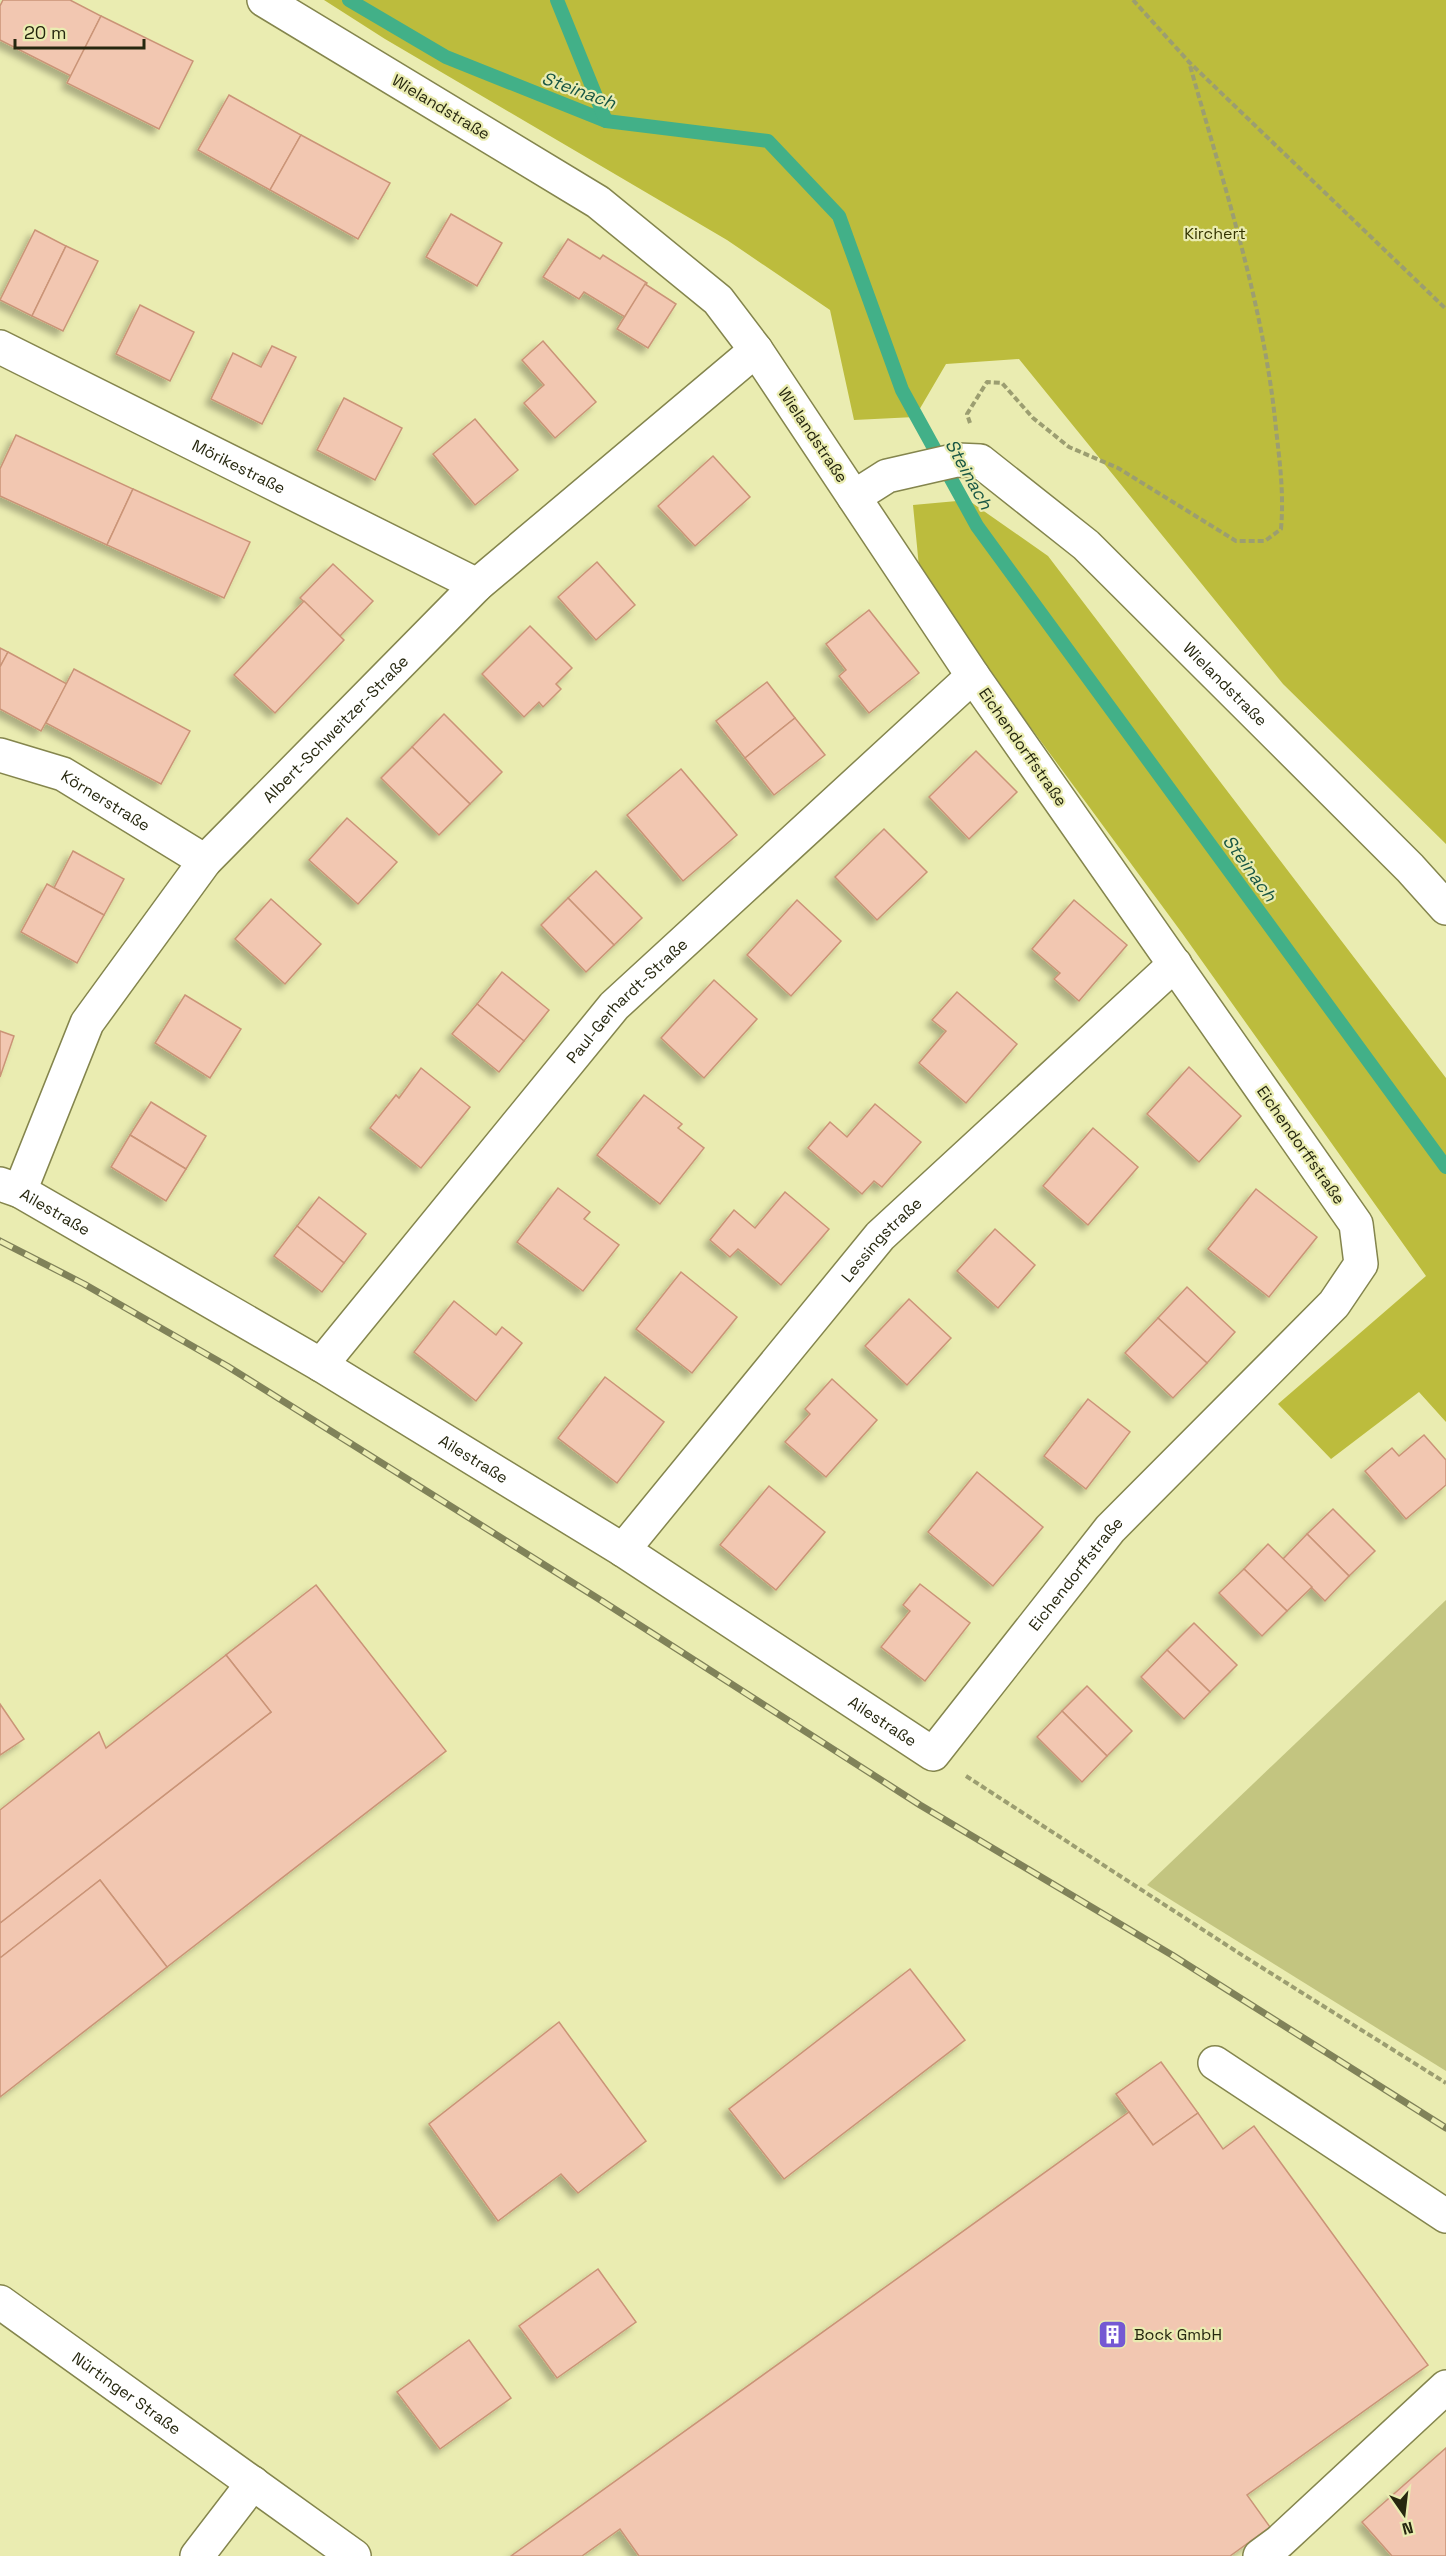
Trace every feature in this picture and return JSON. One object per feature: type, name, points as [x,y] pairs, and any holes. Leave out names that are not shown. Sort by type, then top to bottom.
[{"type":"street","name":"Wielandstraße","points":[[264,0],[598,202],[718,300],[756,350],[854,496],[887,476],[969,460],[1086,545],[1410,868],[1446,908]]},
{"type":"street","name":"Mörikestraße","points":[[0,348],[477,585]]},
{"type":"street","name":"Albert-Schweitzer-Straße","points":[[10,1188],[87,1023],[205,861],[477,585],[756,350]]},
{"type":"street","name":"Eichendorffstraße","points":[[854,496],[973,676],[1356,1224],[1361,1264],[1334,1304],[1110,1529],[933,1754]]},
{"type":"street","name":"Paul-Gerhardt-Straße","points":[[321,1365],[614,1006],[973,676]]},
{"type":"street","name":"Körnerstraße","points":[[0,755],[63,774],[205,861]]},
{"type":"street","name":"Lessingstraße","points":[[623,1550],[880,1236],[1175,964]]},
{"type":"street","name":"Ailestraße","points":[[10,1188],[321,1365],[623,1550],[933,1754]]},
{"type":"street","points":[[1215,2063],[1446,2216]]},
{"type":"street","name":"Nürtinger Straße","points":[[0,2302],[354,2556]]},
{"type":"street","points":[[1260,2556],[1279,2542],[1446,2387]]},
{"type":"street","points":[[197,2556],[253,2483]]},
{"type":"path","points":[[1133,0],[1189,62],[1446,309]]},
{"type":"path","points":[[969,460],[967,414],[987,382],[995,381],[1002,383],[1033,418],[1069,447],[1118,468],[1236,542],[1265,542],[1281,529],[1284,494],[1272,383],[1257,309],[1189,62]]},
{"type":"path","points":[[933,1754],[1245,1957],[1446,2082]]},
{"type":"green space","name":"Kirchert","points":[[324,0],[1446,0],[1446,844],[1283,684],[1019,359],[946,364],[915,417],[854,420],[830,310],[727,240],[385,39]]},
{"type":"green space","points":[[968,500],[1048,556],[1446,1078],[1446,1422],[1419,1392],[1331,1459],[1278,1404],[1426,1276],[1182,933],[920,577],[913,505]]},
{"type":"green space","points":[[1446,1600],[1446,2071],[1147,1885]]},
{"type":"building","points":[[3,0],[70,0],[101,16],[71,76],[0,40],[0,6]]},
{"type":"building","points":[[101,16],[193,61],[159,129],[67,83]]},
{"type":"building","points":[[229,95],[301,135],[270,190],[198,150]]},
{"type":"building","points":[[301,135],[390,183],[358,239],[270,190]]},
{"type":"building","points":[[451,214],[502,243],[477,286],[426,257]]},
{"type":"building","points":[[35,230],[66,246],[32,316],[0,300]]},
{"type":"building","points":[[568,239],[600,259],[603,255],[647,283],[625,317],[584,292],[579,299],[543,277]]},
{"type":"building","points":[[66,246],[98,261],[63,331],[32,316]]},
{"type":"building","points":[[645,284],[676,304],[648,348],[617,329]]},
{"type":"building","points":[[140,305],[194,332],[170,381],[116,354]]},
{"type":"building","points":[[543,341],[596,402],[555,438],[524,403],[544,385],[522,360]]},
{"type":"building","points":[[272,346],[296,357],[262,424],[211,399],[233,353],[261,367]]},
{"type":"building","points":[[344,398],[402,428],[375,480],[317,450]]},
{"type":"building","points":[[475,419],[518,470],[475,505],[433,454]]},
{"type":"building","points":[[16,435],[133,489],[107,545],[0,496],[0,469]]},
{"type":"building","points":[[713,456],[750,497],[695,546],[658,506]]},
{"type":"building","points":[[133,489],[250,542],[224,598],[107,545]]},
{"type":"building","points":[[597,562],[635,605],[596,640],[558,597]]},
{"type":"building","points":[[333,564],[373,601],[340,636],[300,598]]},
{"type":"building","points":[[304,601],[344,640],[275,713],[234,675]]},
{"type":"building","points":[[869,610],[919,673],[869,713],[839,676],[846,670],[826,644]]},
{"type":"building","points":[[530,626],[572,668],[556,684],[561,689],[543,707],[539,702],[524,717],[482,674]]},
{"type":"building","points":[[0,648],[8,652],[0,667]]},
{"type":"building","points":[[8,652],[67,684],[41,731],[0,709],[0,667]]},
{"type":"building","points":[[74,669],[190,731],[161,784],[46,723]]},
{"type":"building","points":[[767,682],[795,718],[745,758],[716,721]]},
{"type":"building","points":[[444,714],[502,772],[470,804],[412,747]]},
{"type":"building","points":[[795,718],[825,755],[774,795],[745,758]]},
{"type":"building","points":[[412,747],[470,804],[439,835],[381,778]]},
{"type":"building","points":[[976,751],[1017,792],[969,839],[929,797]]},
{"type":"building","points":[[681,769],[737,835],[683,881],[627,815]]},
{"type":"building","points":[[347,818],[397,862],[358,904],[309,860]]},
{"type":"building","points":[[884,829],[927,872],[877,920],[835,877]]},
{"type":"building","points":[[73,851],[124,879],[104,915],[54,888]]},
{"type":"building","points":[[596,871],[642,918],[614,945],[568,898]]},
{"type":"building","points":[[47,884],[104,915],[77,963],[21,932]]},
{"type":"building","points":[[568,898],[614,945],[586,972],[541,925]]},
{"type":"building","points":[[271,899],[321,944],[285,984],[235,939]]},
{"type":"building","points":[[797,900],[841,941],[791,996],[747,955]]},
{"type":"building","points":[[1074,900],[1127,945],[1079,1001],[1054,979],[1060,973],[1032,949]]},
{"type":"building","points":[[502,972],[549,1010],[524,1041],[477,1004]]},
{"type":"building","points":[[714,980],[757,1019],[704,1078],[661,1038]]},
{"type":"building","points":[[957,992],[1017,1044],[966,1103],[919,1063],[946,1031],[932,1020]]},
{"type":"building","points":[[185,995],[241,1029],[210,1078],[155,1043]]},
{"type":"building","points":[[477,1004],[524,1041],[499,1072],[452,1034]]},
{"type":"building","points":[[0,1031],[14,1036],[0,1077]]},
{"type":"building","points":[[1189,1067],[1241,1116],[1199,1162],[1147,1114]]},
{"type":"building","points":[[421,1068],[470,1107],[421,1168],[370,1128],[396,1095],[399,1098]]},
{"type":"building","points":[[644,1095],[682,1124],[678,1128],[704,1148],[660,1204],[597,1155]]},
{"type":"building","points":[[151,1102],[206,1136],[186,1169],[130,1135]]},
{"type":"building","points":[[875,1104],[921,1142],[882,1187],[874,1181],[862,1194],[808,1148],[830,1122],[847,1137]]},
{"type":"building","points":[[1093,1128],[1138,1167],[1088,1225],[1043,1186]]},
{"type":"building","points":[[130,1135],[186,1169],[166,1201],[111,1167]]},
{"type":"building","points":[[558,1188],[590,1212],[584,1219],[619,1245],[583,1291],[517,1242]]},
{"type":"building","points":[[1256,1189],[1317,1237],[1269,1297],[1208,1249]]},
{"type":"building","points":[[785,1192],[829,1229],[781,1285],[738,1249],[730,1257],[710,1240],[734,1210],[755,1228]]},
{"type":"building","points":[[319,1197],[366,1234],[344,1263],[297,1226]]},
{"type":"building","points":[[297,1226],[344,1263],[322,1292],[274,1256]]},
{"type":"building","points":[[995,1229],[1035,1265],[998,1308],[957,1271]]},
{"type":"building","points":[[681,1272],[737,1317],[692,1373],[636,1329]]},
{"type":"building","points":[[1187,1287],[1235,1332],[1207,1363],[1158,1318]]},
{"type":"building","points":[[909,1299],[951,1338],[907,1385],[865,1346]]},
{"type":"building","points":[[454,1301],[496,1335],[502,1327],[522,1343],[476,1401],[414,1352]]},
{"type":"building","points":[[1158,1318],[1207,1363],[1173,1398],[1125,1353]]},
{"type":"building","points":[[605,1377],[664,1422],[617,1483],[558,1438]]},
{"type":"building","points":[[832,1379],[877,1420],[826,1477],[785,1442],[810,1414],[805,1409]]},
{"type":"building","points":[[1088,1399],[1130,1432],[1086,1489],[1044,1456]]},
{"type":"building","points":[[1424,1435],[1446,1460],[1446,1485],[1406,1519],[1365,1471],[1392,1448],[1399,1456]]},
{"type":"building","points":[[977,1472],[1043,1527],[993,1586],[928,1532]]},
{"type":"building","points":[[769,1486],[825,1532],[776,1590],[720,1545]]},
{"type":"building","points":[[1333,1509],[1375,1551],[1349,1576],[1307,1534]]},
{"type":"building","points":[[1307,1534],[1349,1576],[1325,1601],[1283,1559]]},
{"type":"building","points":[[1268,1544],[1312,1587],[1287,1611],[1244,1569]]},
{"type":"building","points":[[1244,1569],[1287,1611],[1262,1636],[1219,1593]]},
{"type":"building","points":[[920,1584],[970,1623],[925,1681],[881,1647],[910,1611],[903,1605]]},
{"type":"building","points":[[316,1585],[446,1751],[167,1967],[100,1880],[0,1958],[0,1923],[271,1712],[226,1655]]},
{"type":"building","points":[[1194,1623],[1237,1665],[1210,1692],[1167,1650]]},
{"type":"building","points":[[1167,1650],[1210,1692],[1184,1719],[1141,1677]]},
{"type":"building","points":[[226,1655],[271,1712],[0,1923],[0,1810],[99,1732],[106,1748]]},
{"type":"building","points":[[1087,1686],[1132,1731],[1107,1756],[1062,1711]]},
{"type":"building","points":[[0,1704],[24,1739],[0,1755]]},
{"type":"building","points":[[1062,1711],[1107,1756],[1082,1782],[1037,1737]]},
{"type":"building","points":[[100,1880],[167,1967],[0,2097],[0,1958]]},
{"type":"building","points":[[910,1969],[965,2040],[784,2179],[729,2109]]},
{"type":"building","points":[[559,2022],[646,2141],[578,2193],[561,2174],[498,2221],[429,2124]]},
{"type":"building","points":[[1161,2062],[1198,2113],[1153,2145],[1116,2094]]},
{"type":"building","name":"Bock GmbH","points":[[1129,2112],[1153,2145],[1198,2113],[1223,2149],[1254,2126],[1428,2365],[1247,2495],[1270,2527],[1230,2556],[639,2556],[620,2529],[582,2556],[511,2556]]},
{"type":"building","points":[[598,2269],[636,2322],[557,2378],[519,2326]]},
{"type":"building","points":[[469,2340],[511,2398],[440,2449],[397,2392]]},
{"type":"building","points":[[1446,2448],[1446,2556],[1392,2556],[1362,2522]]},
{"type":"waterway","name":"Steinach","points":[[349,0],[446,57],[606,121],[768,141],[839,216],[902,390],[977,526],[1446,1167]]},
{"type":"waterway","points":[[557,0],[606,121]]},
{"type":"railway","points":[[0,1241],[84,1284],[227,1366],[602,1601],[920,1805],[1172,1955],[1446,2128]]},
{"type":"place","name":"Bock GmbH","points":[[1113,2334]]}]
